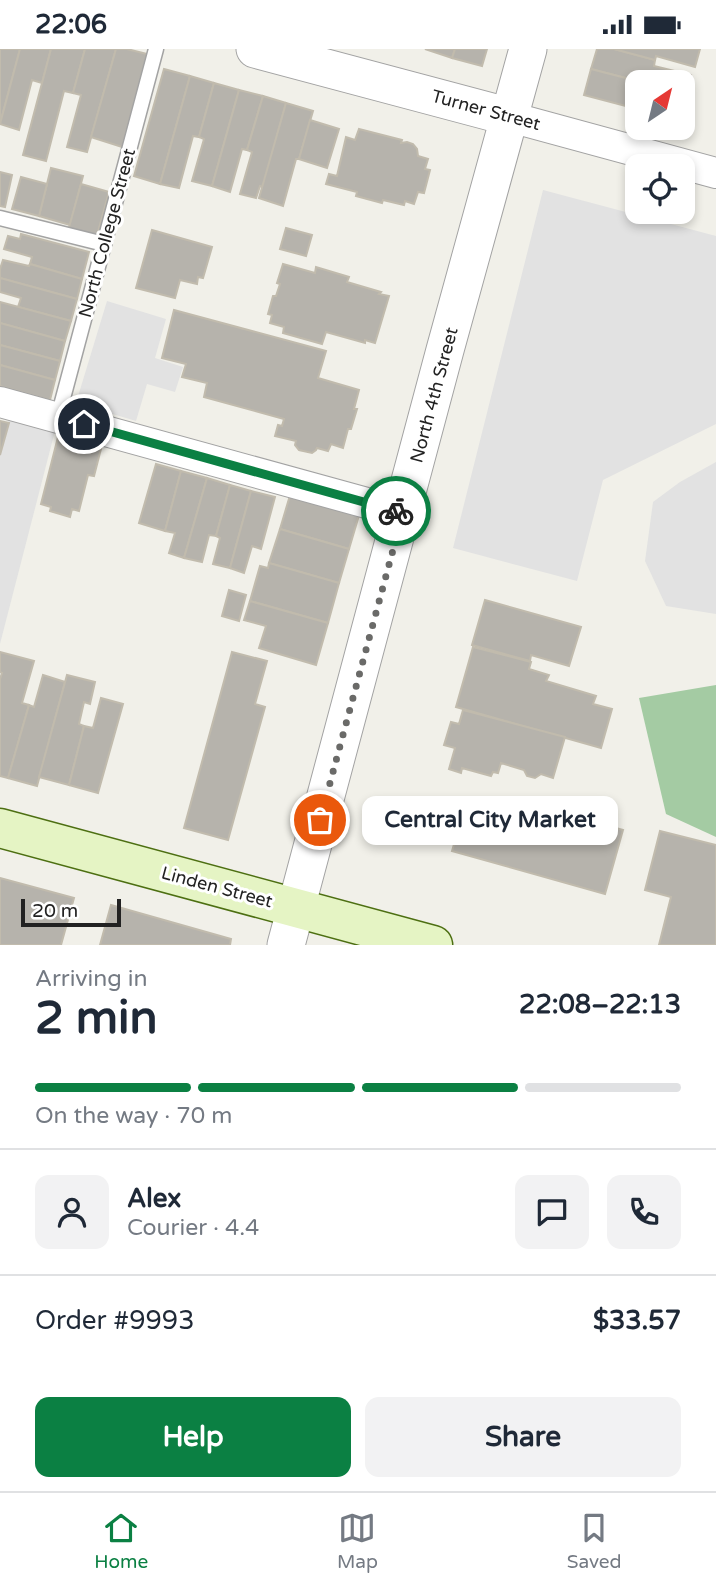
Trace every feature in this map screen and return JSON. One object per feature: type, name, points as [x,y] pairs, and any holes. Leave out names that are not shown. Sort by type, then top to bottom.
[{"type":"main road","name":"Linden Street","points":[[0,828],[433,945]]},
{"type":"street","name":"Turner Street","points":[[255,49],[716,173]]},
{"type":"street","name":"North 4th Street","points":[[286,945],[528,49]]},
{"type":"street","points":[[0,401],[403,513]]},
{"type":"lane","name":"North College Street","points":[[58,417],[156,49]]},
{"type":"lane","points":[[0,218],[104,244]]},
{"type":"green space","points":[[716,685],[716,837],[666,814],[639,698]]},
{"type":"shaded area","points":[[543,190],[625,212],[625,224],[671,224],[716,236],[716,424],[603,480],[577,581],[453,548]]},
{"type":"shaded area","points":[[107,301],[166,319],[155,358],[183,367],[175,392],[147,384],[136,421],[76,403]]},
{"type":"shaded area","points":[[9,419],[55,431],[0,644],[0,454]]},
{"type":"shaded area","points":[[716,462],[716,614],[666,606],[645,561],[653,502],[680,482]]},
{"type":"building","points":[[0,49],[20,49],[0,124]]},
{"type":"building","points":[[20,49],[51,49],[42,83],[32,80],[19,130],[0,124]]},
{"type":"building","points":[[51,49],[85,49],[73,93],[64,91],[46,161],[23,155]]},
{"type":"building","points":[[85,49],[116,49],[87,152],[67,147],[81,95],[73,93]]},
{"type":"building","points":[[116,49],[147,54],[122,147],[91,137]]},
{"type":"building","points":[[425,49],[455,49],[452,58]]},
{"type":"building","points":[[455,49],[487,49],[482,66],[452,58]]},
{"type":"building","points":[[597,49],[614,49],[655,60],[654,66],[670,70],[625,70],[625,78],[591,69]]},
{"type":"building","points":[[614,49],[700,49],[695,67],[656,56],[655,60]]},
{"type":"building","points":[[164,69],[190,76],[160,184],[134,176]]},
{"type":"building","points":[[591,69],[625,78],[625,106],[584,95]]},
{"type":"building","points":[[190,76],[214,83],[199,137],[193,136],[179,188],[160,184]]},
{"type":"building","points":[[214,83],[239,90],[212,186],[192,181],[204,139],[199,137]]},
{"type":"building","points":[[239,90],[263,96],[247,150],[242,149],[230,192],[212,186]]},
{"type":"building","points":[[263,96],[286,103],[263,187],[260,186],[256,198],[240,194],[252,152],[247,150]]},
{"type":"building","points":[[286,103],[313,111],[283,206],[259,198]]},
{"type":"building","points":[[310,120],[339,129],[327,168],[299,159]]},
{"type":"building","points":[[359,129],[402,140],[401,143],[413,144],[418,156],[428,159],[425,169],[430,170],[424,193],[418,192],[414,204],[405,201],[404,205],[383,200],[382,203],[356,196],[357,192],[326,184],[329,174],[337,176],[346,137],[355,140]]},
{"type":"building","points":[[51,168],[83,176],[70,225],[39,216]]},
{"type":"building","points":[[0,172],[12,175],[5,207],[0,206]]},
{"type":"building","points":[[21,177],[47,184],[39,216],[12,209]]},
{"type":"building","points":[[81,184],[109,192],[96,239],[68,231]]},
{"type":"building","points":[[286,228],[312,235],[306,256],[280,249]]},
{"type":"building","points":[[152,230],[212,247],[203,278],[198,277],[197,284],[180,280],[175,298],[136,288]]},
{"type":"building","points":[[21,234],[89,252],[82,279],[30,264],[32,257],[4,249],[8,236],[20,239]]},
{"type":"building","points":[[3,260],[29,266],[30,264],[82,279],[77,299],[0,278]]},
{"type":"building","points":[[283,264],[315,273],[316,267],[349,277],[347,282],[389,296],[375,343],[365,340],[365,343],[326,332],[322,344],[283,333],[284,327],[270,323],[272,315],[268,314],[280,284],[277,283]]},
{"type":"building","points":[[0,278],[77,299],[71,321],[18,307],[21,298],[0,292]]},
{"type":"building","points":[[0,302],[71,321],[65,341],[0,323]]},
{"type":"building","points":[[174,310],[326,351],[318,378],[359,390],[354,409],[357,409],[343,448],[331,444],[328,451],[317,448],[312,453],[299,450],[295,445],[296,441],[275,436],[278,425],[282,426],[284,419],[204,397],[207,383],[182,377],[186,364],[162,358]]},
{"type":"building","points":[[0,323],[65,341],[60,361],[0,345]]},
{"type":"building","points":[[0,345],[60,361],[55,380],[0,365]]},
{"type":"building","points":[[0,365],[55,380],[50,400],[0,386]]},
{"type":"building","points":[[0,421],[9,423],[0,455]]},
{"type":"building","points":[[59,433],[102,445],[94,476],[88,475],[79,511],[72,509],[70,517],[50,511],[51,507],[41,504]]},
{"type":"building","points":[[156,464],[181,471],[165,531],[139,523]]},
{"type":"building","points":[[181,471],[207,478],[184,558],[169,553],[175,533],[165,531]]},
{"type":"building","points":[[207,478],[230,485],[216,536],[209,535],[202,562],[184,558]]},
{"type":"building","points":[[230,485],[251,491],[230,568],[213,564],[220,538],[216,536]]},
{"type":"building","points":[[251,491],[275,497],[261,549],[252,546],[244,573],[230,568]]},
{"type":"building","points":[[291,492],[360,512],[349,549],[280,529]]},
{"type":"building","points":[[280,529],[349,549],[339,583],[269,563]]},
{"type":"building","points":[[269,563],[339,583],[328,623],[250,601],[260,566],[268,568]]},
{"type":"building","points":[[229,590],[246,595],[239,621],[222,616]]},
{"type":"building","points":[[485,600],[581,627],[569,666],[531,655],[530,661],[472,645]]},
{"type":"building","points":[[250,601],[328,623],[316,665],[259,648],[266,626],[244,620]]},
{"type":"building","points":[[473,647],[531,662],[529,669],[549,675],[546,681],[596,696],[593,704],[612,709],[601,748],[456,707]]},
{"type":"building","points":[[0,652],[34,661],[22,703],[29,705],[8,778],[0,776]]},
{"type":"building","points":[[232,652],[267,661],[255,704],[265,707],[228,840],[184,828]]},
{"type":"building","points":[[43,675],[65,682],[37,786],[8,778],[29,705],[34,707]]},
{"type":"building","points":[[67,675],[95,682],[90,704],[84,702],[79,724],[84,726],[69,785],[39,777]]},
{"type":"building","points":[[101,698],[123,704],[98,793],[69,785],[84,726],[93,728]]},
{"type":"building","points":[[463,710],[565,737],[553,778],[541,774],[535,778],[527,776],[524,770],[501,763],[498,773],[493,772],[491,776],[462,768],[461,773],[449,769],[455,748],[444,745],[451,722],[459,724]]},
{"type":"building","points":[[478,805],[555,827],[559,812],[623,830],[605,894],[452,851],[464,810],[475,813]]},
{"type":"building","points":[[660,831],[716,845],[716,945],[659,945],[671,897],[645,890]]},
{"type":"building","points":[[0,878],[74,898],[61,945],[0,945]]},
{"type":"building","points":[[111,905],[231,939],[230,945],[100,945]]},
{"type":"way so far","points":[[320,820],[403,513],[396,511]]},
{"type":"place","name":"Central City Market","points":[[320,820]]},
{"type":"route","points":[[84,424],[396,511]]}]
